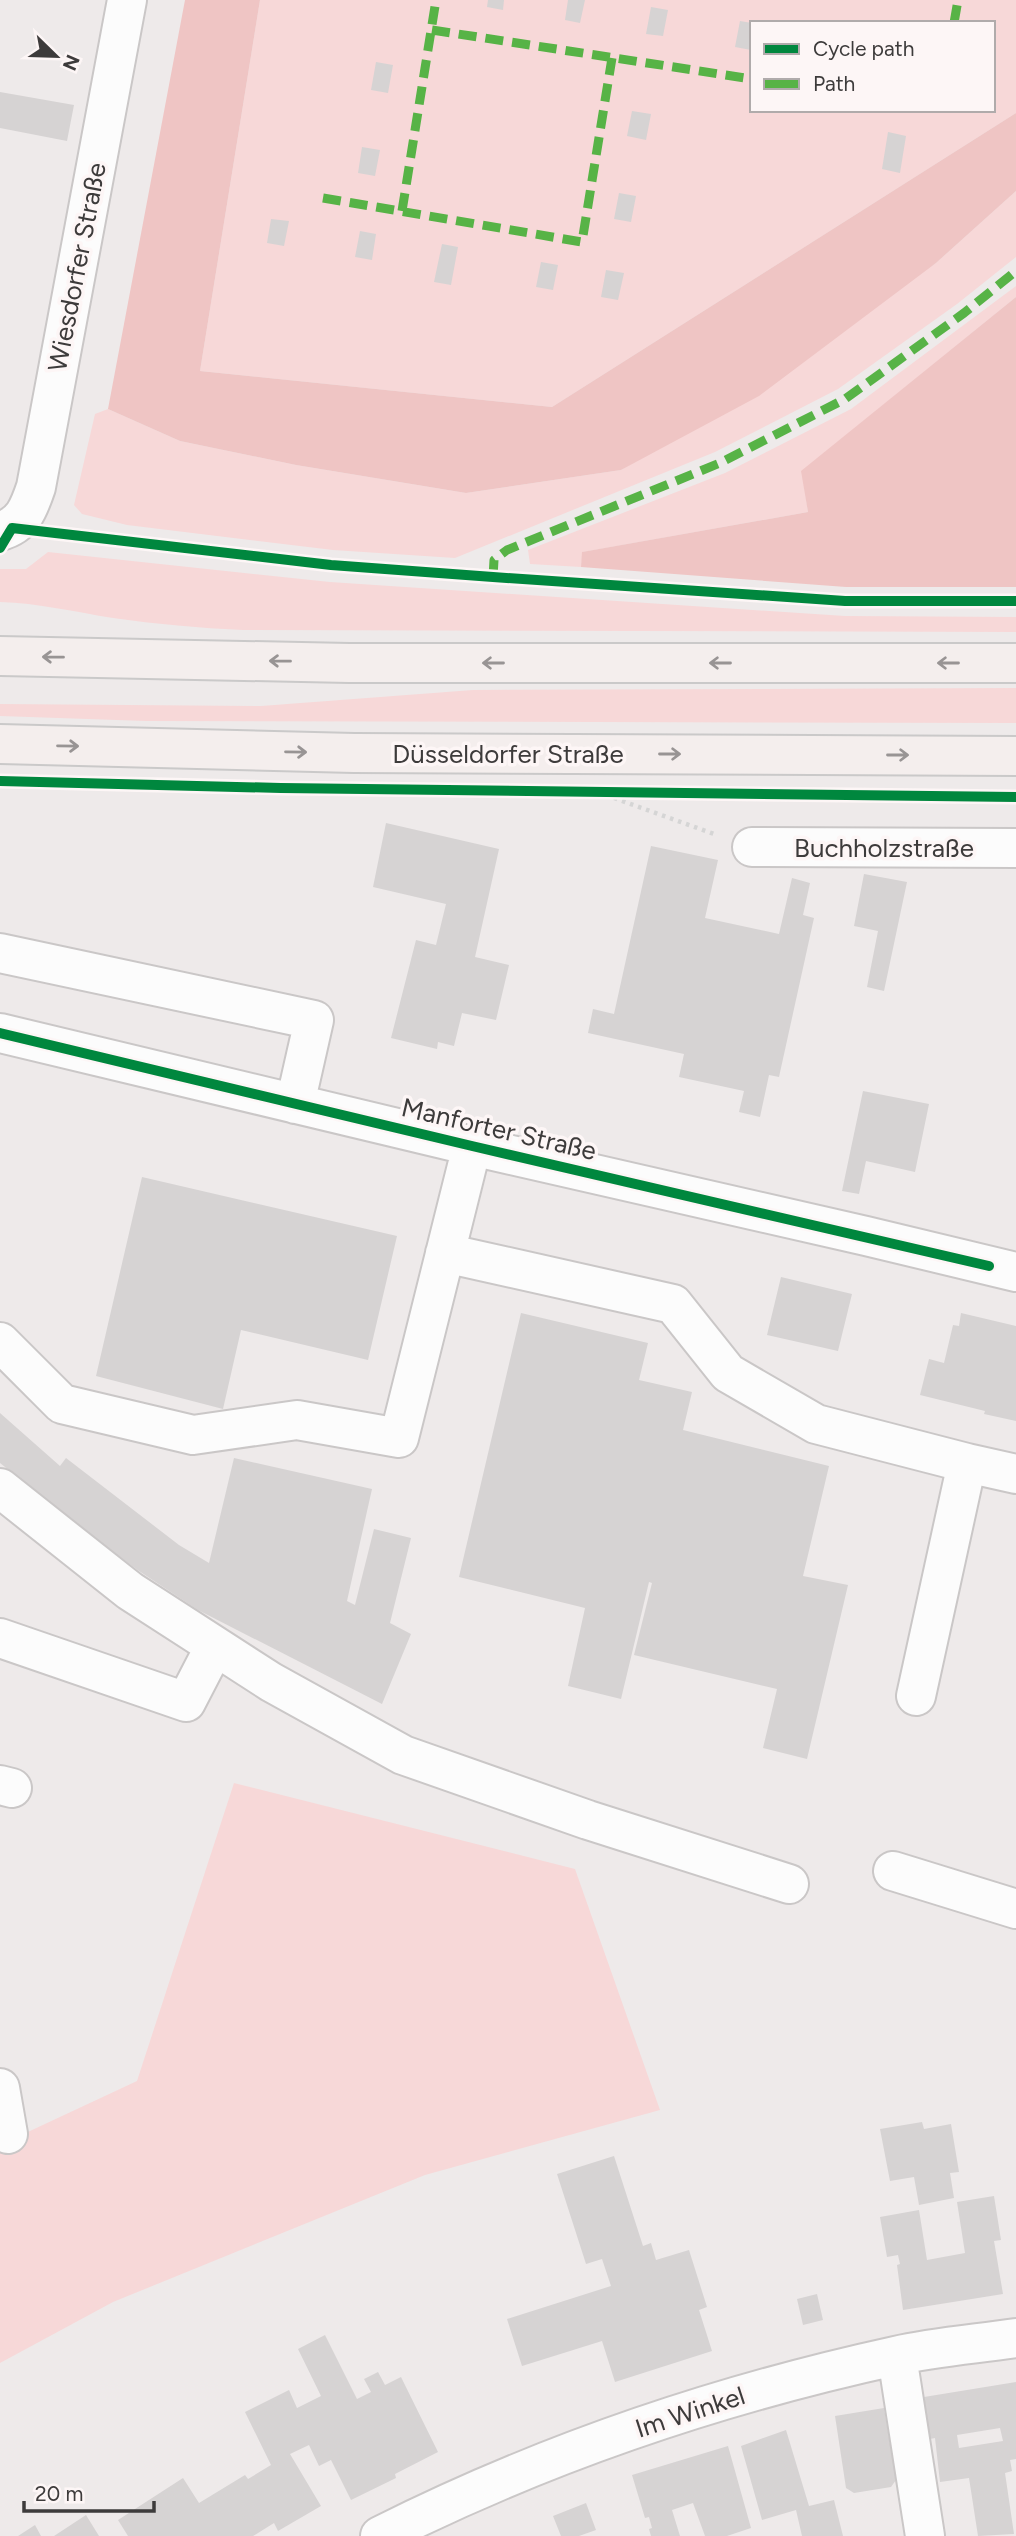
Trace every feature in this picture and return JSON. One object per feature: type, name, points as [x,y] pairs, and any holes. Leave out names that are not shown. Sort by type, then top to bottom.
[{"type":"main road","points":[[0,656],[349,663],[1016,663]]},
{"type":"main road","name":"Düsseldorfer Straße","points":[[0,744],[354,753],[1016,755]]},
{"type":"street","name":"Wiesdorfer Straße","points":[[6,529],[29,509],[36,487],[127,0]]},
{"type":"street","name":"Buchholzstraße","points":[[751,847],[1016,848]]},
{"type":"street","points":[[0,953],[314,1020],[295,1104]]},
{"type":"street","name":"Manforter Straße","points":[[0,1033],[1003,1269]]},
{"type":"street","points":[[0,1342],[62,1404],[193,1435],[297,1420],[399,1438],[472,1146]]},
{"type":"street","points":[[445,1253],[674,1304],[727,1373],[816,1424],[1016,1474]]},
{"type":"street","points":[[916,1696],[967,1462]]},
{"type":"street","points":[[0,1488],[130,1591],[271,1682],[403,1755],[588,1820],[789,1884]]},
{"type":"street","points":[[0,1638],[186,1702],[215,1646]]},
{"type":"street","points":[[893,1871],[1016,1909]]},
{"type":"street","points":[[0,2088],[8,2134]]},
{"type":"street","name":"Im Winkel","points":[[380,2536],[444,2504],[569,2451],[749,2393],[897,2356],[1016,2338]]},
{"type":"street","points":[[897,2356],[925,2536]]},
{"type":"path","points":[[608,796],[751,847]]},
{"type":"shaded area","points":[[185,0],[260,0],[200,371],[552,407],[1016,113],[1016,191],[936,263],[759,396],[621,470],[466,493],[296,465],[180,441],[108,409]]},
{"type":"shaded area","points":[[260,0],[1016,0],[1016,113],[552,407],[200,371]]},
{"type":"shaded area","points":[[1016,191],[1016,257],[957,304],[838,389],[715,452],[455,558],[333,550],[127,525],[82,514],[74,505],[95,414],[108,409],[180,441],[296,465],[466,493],[621,470],[936,263]]},
{"type":"shaded area","points":[[1016,286],[1016,297],[802,471],[808,512],[583,552],[581,567],[530,564],[528,550],[725,473],[851,409]]},
{"type":"shaded area","points":[[1016,297],[1016,587],[846,587],[581,567],[582,552],[808,512],[801,471]]},
{"type":"shaded area","points":[[48,552],[330,582],[845,616],[1016,617],[1016,632],[243,630],[145,622],[0,602],[0,569],[26,569]]},
{"type":"shaded area","points":[[1016,688],[1016,723],[146,721],[0,716],[0,704],[261,706],[473,690]]},
{"type":"shaded area","points":[[234,1783],[575,1869],[660,2110],[425,2175],[113,2302],[0,2363],[0,2145],[137,2081]]},
{"type":"building","points":[[488,0],[504,0],[503,10],[487,7]]},
{"type":"building","points":[[568,0],[585,0],[580,23],[565,20]]},
{"type":"building","points":[[651,7],[668,10],[663,36],[646,34]]},
{"type":"building","points":[[740,21],[750,23],[750,50],[735,47]]},
{"type":"building","points":[[376,62],[393,65],[388,93],[371,90]]},
{"type":"building","points":[[0,92],[74,105],[67,141],[0,128]]},
{"type":"building","points":[[632,111],[651,114],[646,140],[627,136]]},
{"type":"building","points":[[888,132],[906,136],[900,173],[882,169]]},
{"type":"building","points":[[362,147],[380,150],[375,176],[358,173]]},
{"type":"building","points":[[619,193],[636,196],[631,222],[614,219]]},
{"type":"building","points":[[271,219],[289,221],[284,246],[267,243]]},
{"type":"building","points":[[360,231],[376,234],[372,260],[355,257]]},
{"type":"building","points":[[442,244],[458,247],[451,285],[434,282]]},
{"type":"building","points":[[541,262],[558,265],[553,290],[536,287]]},
{"type":"building","points":[[606,270],[624,273],[618,300],[601,297]]},
{"type":"building","points":[[386,823],[499,849],[475,957],[509,965],[496,1020],[462,1013],[454,1046],[438,1042],[437,1049],[391,1038],[416,940],[436,945],[446,904],[373,887]]},
{"type":"building","points":[[651,846],[718,860],[705,918],[779,934],[792,878],[810,883],[803,915],[814,918],[779,1077],[769,1075],[760,1117],[739,1112],[744,1091],[679,1077],[684,1054],[588,1033],[593,1009],[614,1014]]},
{"type":"building","points":[[864,874],[907,882],[884,991],[867,987],[878,931],[854,926]]},
{"type":"building","points":[[863,1091],[929,1104],[915,1172],[866,1161],[859,1194],[842,1191]]},
{"type":"building","points":[[142,1177],[397,1236],[368,1360],[241,1330],[223,1409],[96,1376]]},
{"type":"building","points":[[781,1277],[852,1294],[838,1351],[767,1335]]},
{"type":"building","points":[[521,1313],[648,1343],[639,1380],[692,1392],[683,1430],[829,1466],[803,1576],[848,1585],[807,1759],[763,1748],[777,1689],[634,1655],[652,1583],[649,1582],[621,1699],[568,1686],[585,1608],[459,1577]]},
{"type":"building","points":[[961,1313],[1016,1326],[1016,1421],[920,1395],[929,1359],[944,1363],[953,1325],[959,1326]]},
{"type":"building","points":[[0,1413],[60,1466],[66,1458],[179,1545],[209,1563],[234,1458],[372,1489],[347,1601],[355,1605],[374,1529],[411,1538],[390,1623],[411,1634],[382,1704],[198,1610],[89,1534],[0,1463]]},
{"type":"building","points":[[922,2122],[924,2129],[951,2124],[959,2172],[950,2173],[954,2198],[919,2205],[914,2177],[890,2181],[880,2129]]},
{"type":"building","points":[[614,2156],[643,2246],[651,2243],[656,2260],[689,2250],[707,2307],[699,2310],[712,2351],[615,2382],[602,2341],[522,2366],[507,2319],[611,2286],[602,2259],[586,2264],[557,2174]]},
{"type":"building","points":[[994,2196],[1001,2240],[994,2241],[1003,2294],[903,2310],[898,2255],[887,2257],[880,2217],[919,2210],[927,2260],[965,2253],[957,2202]]},
{"type":"building","points":[[817,2294],[823,2320],[803,2325],[797,2299]]},
{"type":"building","points":[[325,2335],[357,2399],[371,2392],[364,2379],[378,2372],[385,2385],[401,2377],[438,2452],[395,2474],[396,2478],[351,2500],[331,2460],[319,2466],[309,2445],[290,2454],[321,2506],[278,2531],[274,2523],[253,2536],[128,2536],[118,2520],[183,2478],[199,2503],[245,2475],[248,2479],[271,2465],[245,2412],[289,2390],[297,2408],[321,2396],[298,2349]]},
{"type":"building","points":[[1016,2382],[1016,2459],[1010,2460],[1012,2471],[1005,2473],[1014,2534],[978,2536],[969,2478],[940,2482],[935,2438],[930,2439],[924,2397]],"holes":[[[1000,2428],[1003,2441],[959,2448],[957,2435]]]},
{"type":"building","points":[[884,2408],[896,2480],[891,2487],[854,2493],[846,2488],[835,2416]]},
{"type":"building","points":[[786,2430],[809,2506],[834,2500],[843,2536],[802,2536],[796,2510],[762,2520],[741,2446]]},
{"type":"building","points":[[728,2446],[751,2528],[727,2536],[705,2536],[693,2503],[672,2510],[680,2536],[651,2536],[649,2517],[645,2518],[632,2475]]},
{"type":"building","points":[[586,2503],[596,2530],[579,2536],[561,2536],[553,2516]]},
{"type":"building","points":[[86,2515],[99,2536],[54,2536]]},
{"type":"building","points":[[35,2525],[41,2536],[18,2536]]},
{"type":"marked path","points":[[402,211],[436,0]]},
{"type":"marked path","points":[[954,21],[958,0]]},
{"type":"marked path","points":[[432,30],[750,79]]},
{"type":"marked path","points":[[323,198],[582,242],[612,58]]},
{"type":"marked path","points":[[493,577],[494,560],[507,550],[720,463],[845,399],[964,313],[1016,271]]},
{"type":"cycle path","points":[[0,548],[12,528],[331,565],[493,577],[845,601],[1016,601]]},
{"type":"cycle path","points":[[0,781],[281,788],[1016,797]]},
{"type":"cycle path","points":[[0,1033],[989,1266]]}]
